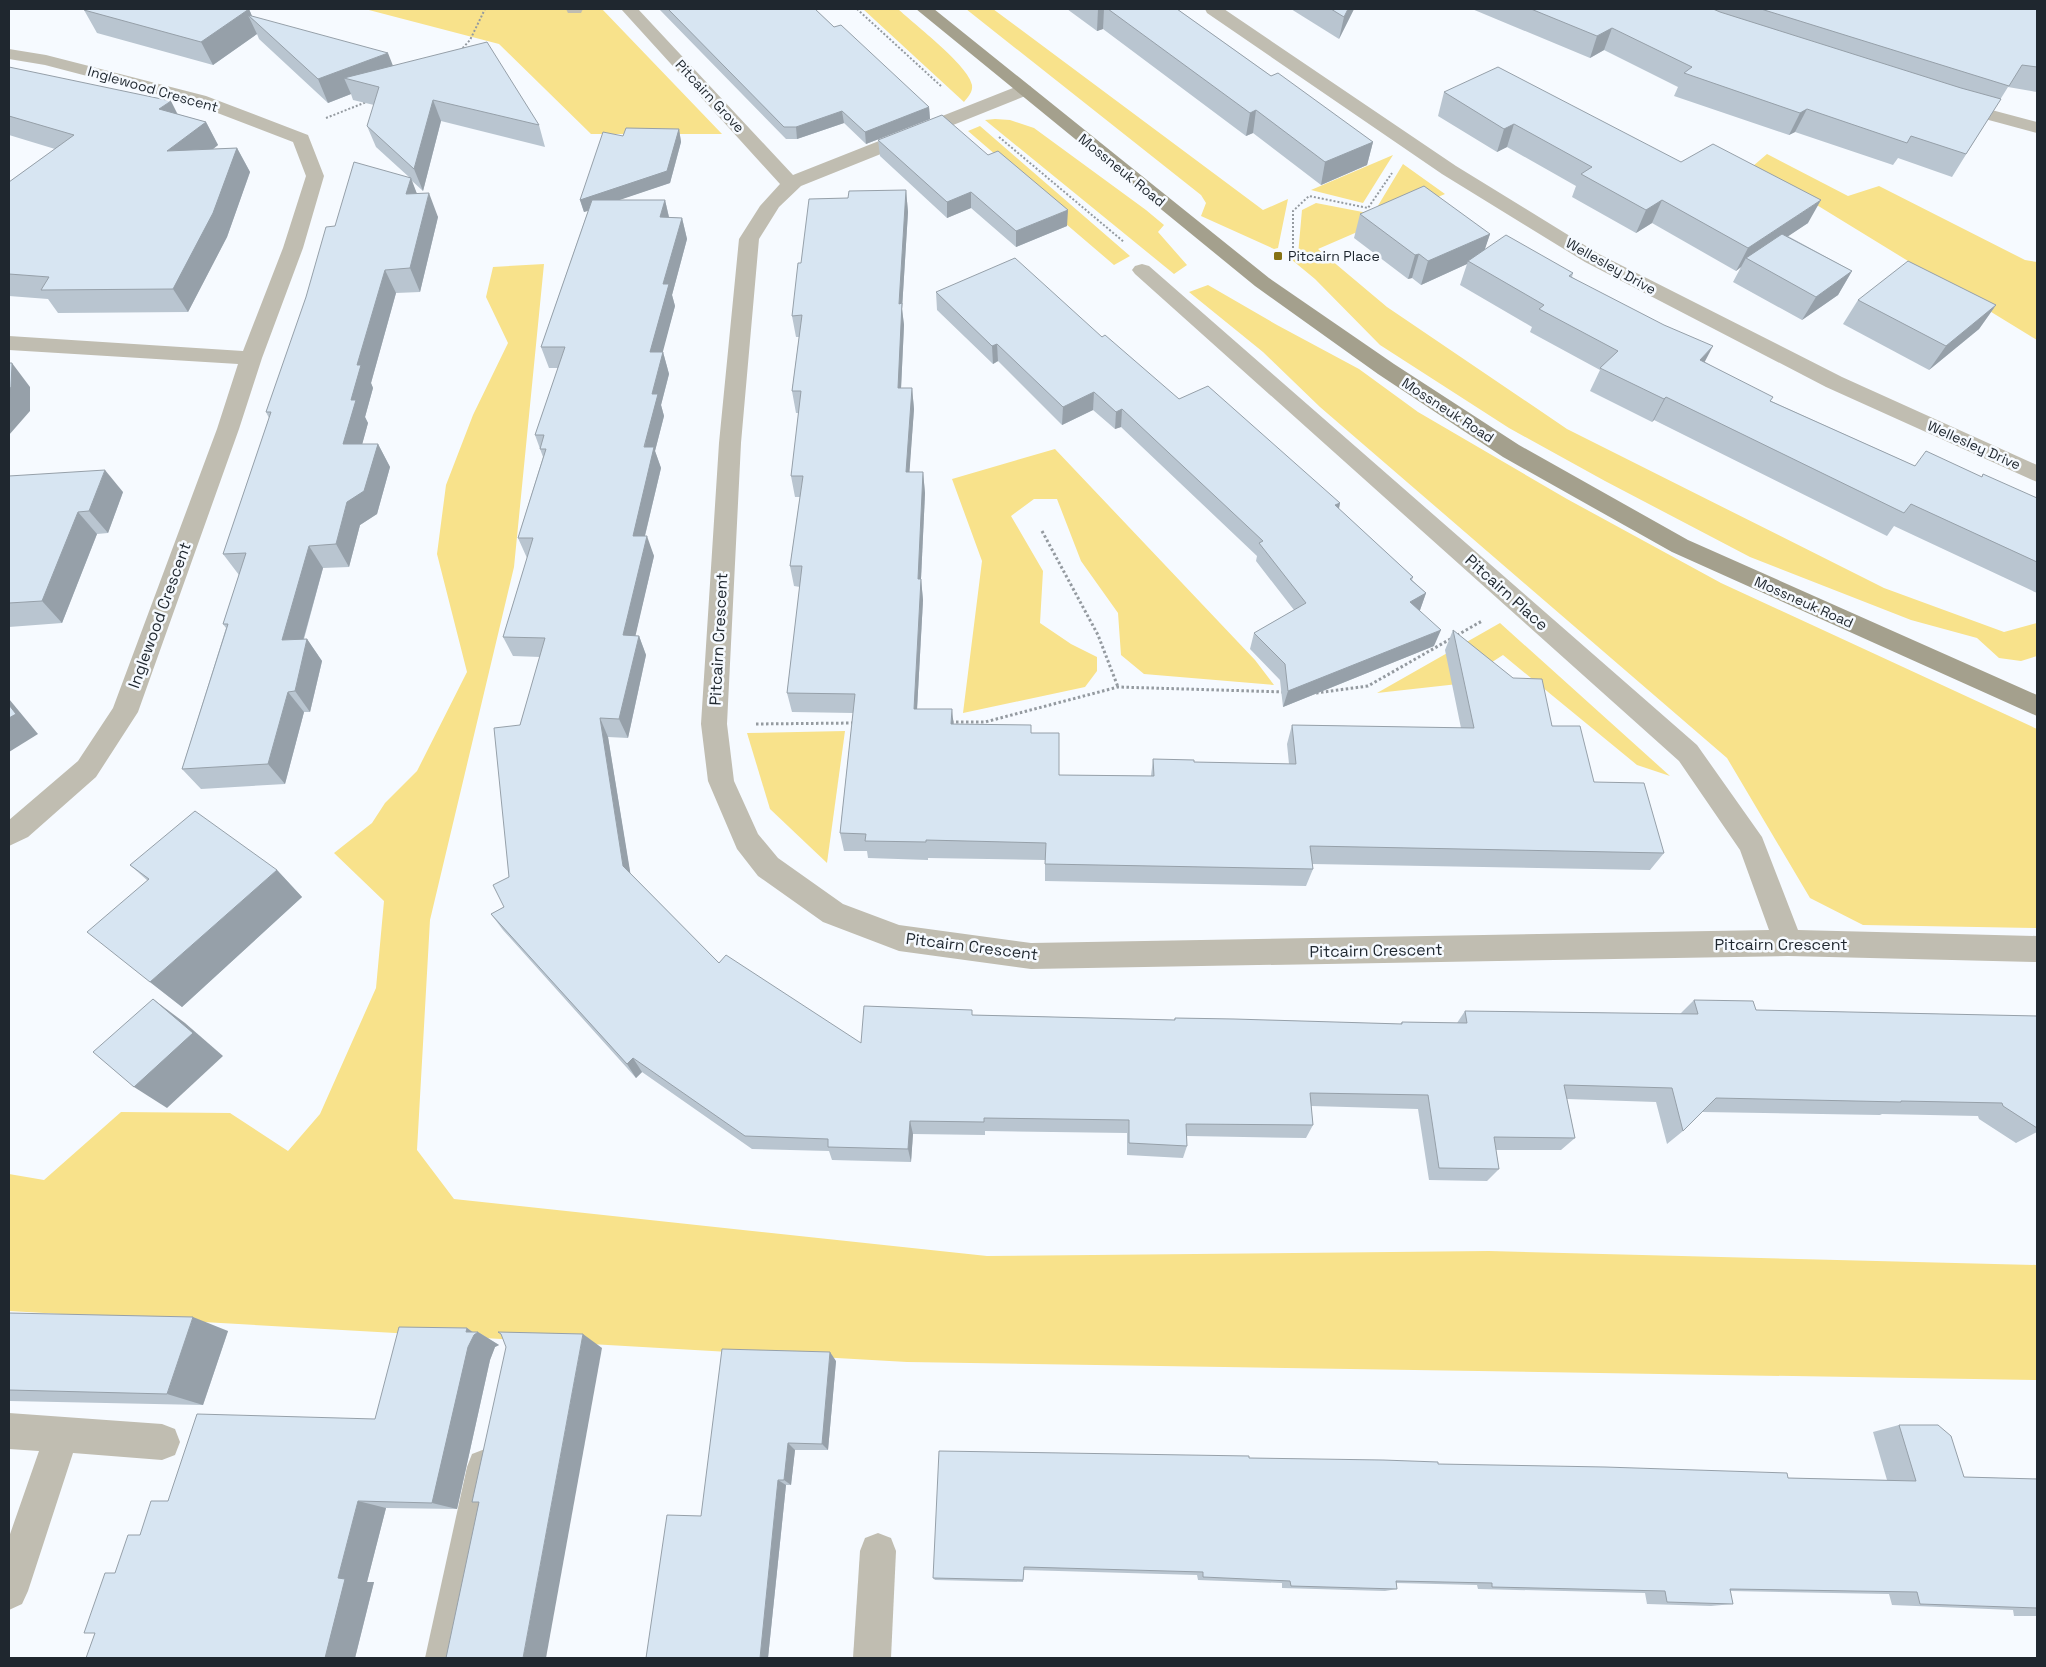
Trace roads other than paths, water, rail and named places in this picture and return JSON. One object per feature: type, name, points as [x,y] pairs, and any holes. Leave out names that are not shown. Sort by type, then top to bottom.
[{"type":"street","name":"Pitcairn Grove","points":[[629,9],[792,184]]},
{"type":"street","name":"Mossneuk Road","points":[[924,9],[1262,282],[1386,369],[1512,451],[1680,546],[2037,706]]},
{"type":"street","name":"Wellesley Drive","points":[[1213,9],[1413,143],[1450,170],[1592,258],[1834,382],[2037,474]]},
{"type":"street","name":"Inglewood Crescent","points":[[9,54],[46,60],[200,100],[301,139],[315,176],[293,248],[251,358],[228,429],[124,712],[87,769],[9,834]]},
{"type":"street","name":"Pitcairn Crescent","points":[[1024,90],[970,113],[912,133],[792,184],[756,224],[749,239],[730,443],[714,724],[721,782],[747,840],[768,867],[833,913],[899,938],[1031,956],[1788,943],[2037,949]]},
{"type":"street","points":[[1935,99],[2037,128]]},
{"type":"street","name":"Pitcairn Place","points":[[1142,270],[1688,753],[1752,845],[1788,943]]},
{"type":"street","points":[[9,343],[251,358]]},
{"type":"street","points":[[9,1431],[162,1442]]},
{"type":"street","points":[[9,1591],[62,1434]]},
{"type":"street","points":[[444,1658],[492,1437]]},
{"type":"street","points":[[872,1658],[878,1551]]},
{"type":"place","name":"Pitcairn Place","points":[[1278,256]]}]
